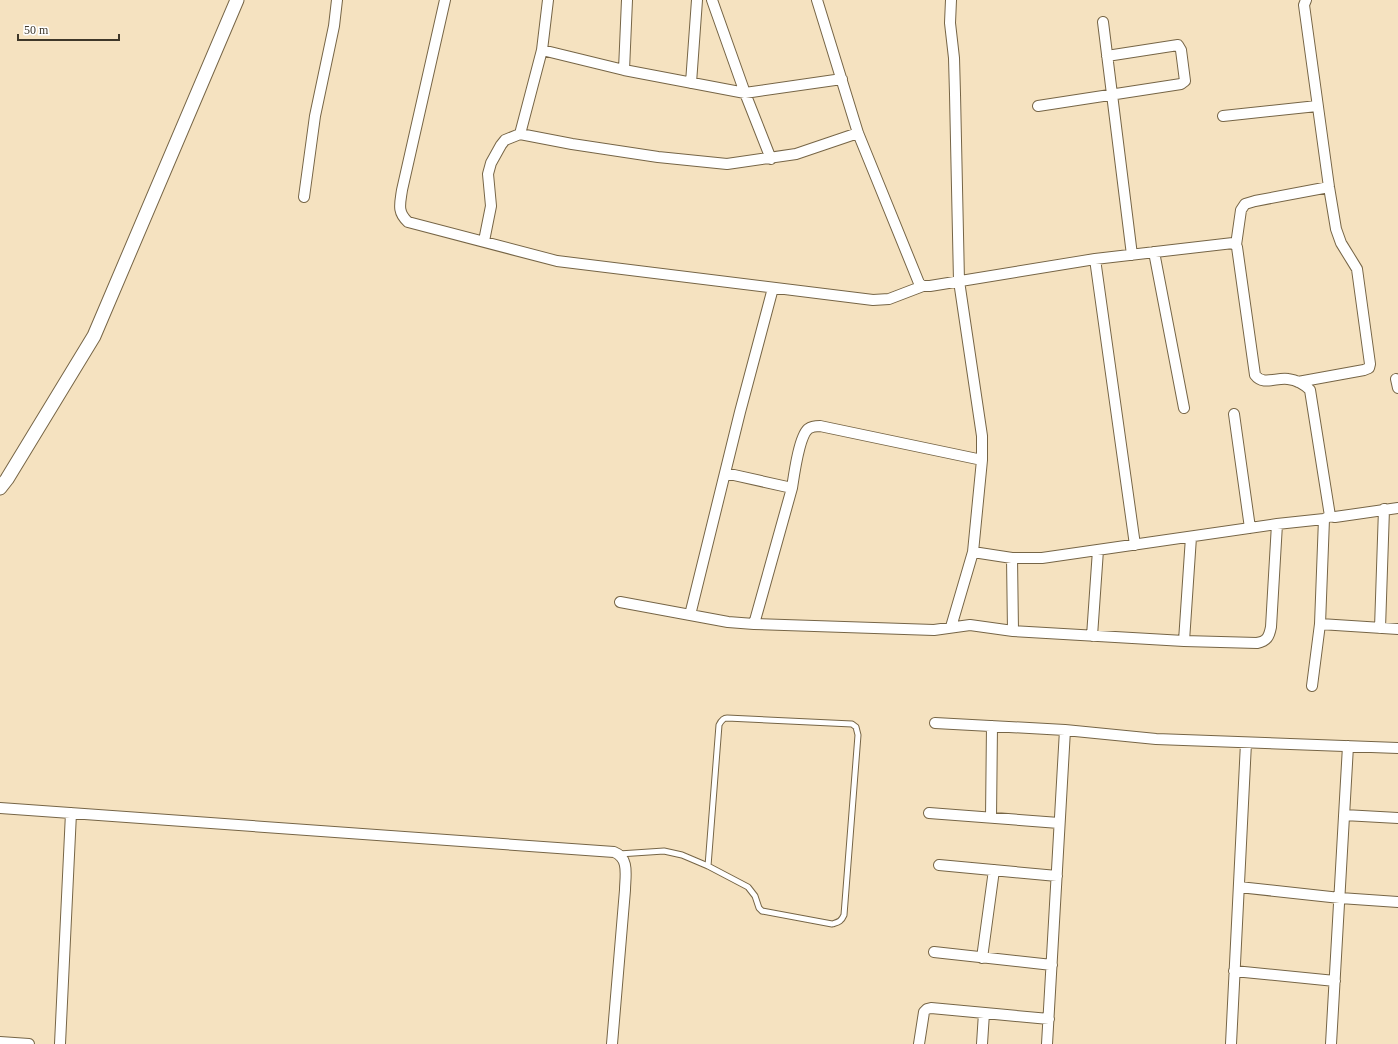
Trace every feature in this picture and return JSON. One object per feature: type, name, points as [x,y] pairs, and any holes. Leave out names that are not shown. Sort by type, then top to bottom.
[{"type":"street","points":[[0,488],[7,479],[94,336],[237,0]]},
{"type":"street","points":[[304,197],[315,116],[334,26],[337,0]]},
{"type":"street","points":[[445,0],[399,206],[402,216],[408,222],[557,261],[873,300],[889,300],[923,286],[1095,259],[1230,243],[1236,245]]},
{"type":"street","points":[[520,134],[542,50],[548,0]]},
{"type":"street","points":[[624,70],[627,0]]},
{"type":"street","points":[[691,83],[697,0]]},
{"type":"street","points":[[712,0],[745,93],[771,159]]},
{"type":"street","points":[[817,0],[858,133],[917,280],[923,286]]},
{"type":"street","points":[[951,0],[950,22],[954,58],[959,281],[982,436],[982,460],[972,552],[951,627]]},
{"type":"street","points":[[1298,382],[1364,370],[1369,368],[1370,364],[1357,269],[1341,243],[1328,187],[1304,5],[1306,0]]},
{"type":"street","points":[[1103,22],[1132,255]]},
{"type":"street","points":[[1038,106],[1181,84],[1186,78],[1182,50],[1178,45],[1107,56]]},
{"type":"street","points":[[542,50],[624,70],[745,93],[842,79]]},
{"type":"street","points":[[1223,116],[1317,106]]},
{"type":"street","points":[[484,242],[491,206],[488,174],[491,163],[505,140],[520,134],[572,144],[658,157],[727,164],[771,159],[796,154],[858,133]]},
{"type":"street","points":[[1312,686],[1320,624],[1327,518],[1312,396],[1310,390],[1298,382],[1287,379],[1265,381],[1258,379],[1256,375],[1236,245],[1241,210],[1245,204],[1328,187]]},
{"type":"street","points":[[1154,252],[1184,408]]},
{"type":"street","points":[[1095,259],[1135,545]]},
{"type":"street","points":[[690,615],[773,288]]},
{"type":"street","points":[[1234,414],[1250,528]]},
{"type":"street","points":[[754,624],[792,488],[802,440],[807,430],[812,426],[820,426],[982,460]]},
{"type":"street","points":[[725,473],[792,488]]},
{"type":"street","points":[[972,552],[1012,558],[1042,558],[1398,508]]},
{"type":"street","points":[[1380,628],[1384,509]]},
{"type":"street","points":[[620,602],[728,622],[754,624],[934,630],[970,625],[1013,631],[1092,636],[1257,643],[1264,642],[1269,637],[1271,627],[1277,524]]},
{"type":"street","points":[[1184,641],[1191,537]]},
{"type":"street","points":[[1092,636],[1098,550]]},
{"type":"street","points":[[1012,558],[1013,631]]},
{"type":"street","points":[[1320,624],[1398,629]]},
{"type":"street","points":[[935,723],[1064,730],[1156,739],[1398,748]]},
{"type":"street","points":[[991,818],[992,726]]},
{"type":"street","points":[[1047,1044],[1058,876],[1064,730]]},
{"type":"street","points":[[1231,1044],[1246,743]]},
{"type":"street","points":[[1332,1044],[1348,746]]},
{"type":"street","points":[[0,808],[614,852],[619,854],[626,865],[612,1044]]},
{"type":"street","points":[[60,1044],[72,813]]},
{"type":"street","points":[[929,813],[1059,823]]},
{"type":"street","points":[[1344,815],[1398,818]]},
{"type":"street","points":[[939,864],[1058,876]]},
{"type":"street","points":[[982,958],[994,870]]},
{"type":"street","points":[[1239,887],[1340,898],[1398,902]]},
{"type":"street","points":[[934,952],[1052,965]]},
{"type":"street","points":[[1234,971],[1335,981]]},
{"type":"street","points":[[930,1044],[919,1043],[922,1017],[927,1009],[931,1008],[1049,1019]]},
{"type":"street","points":[[982,1044],[984,1013]]},
{"type":"street","points":[[0,1042],[29,1044]]},
{"type":"lane","points":[[619,854],[648,851],[668,852],[682,855],[708,866],[748,887],[762,911],[832,924],[842,920],[858,735],[856,727],[852,724],[727,718],[720,721],[708,866]]}]
